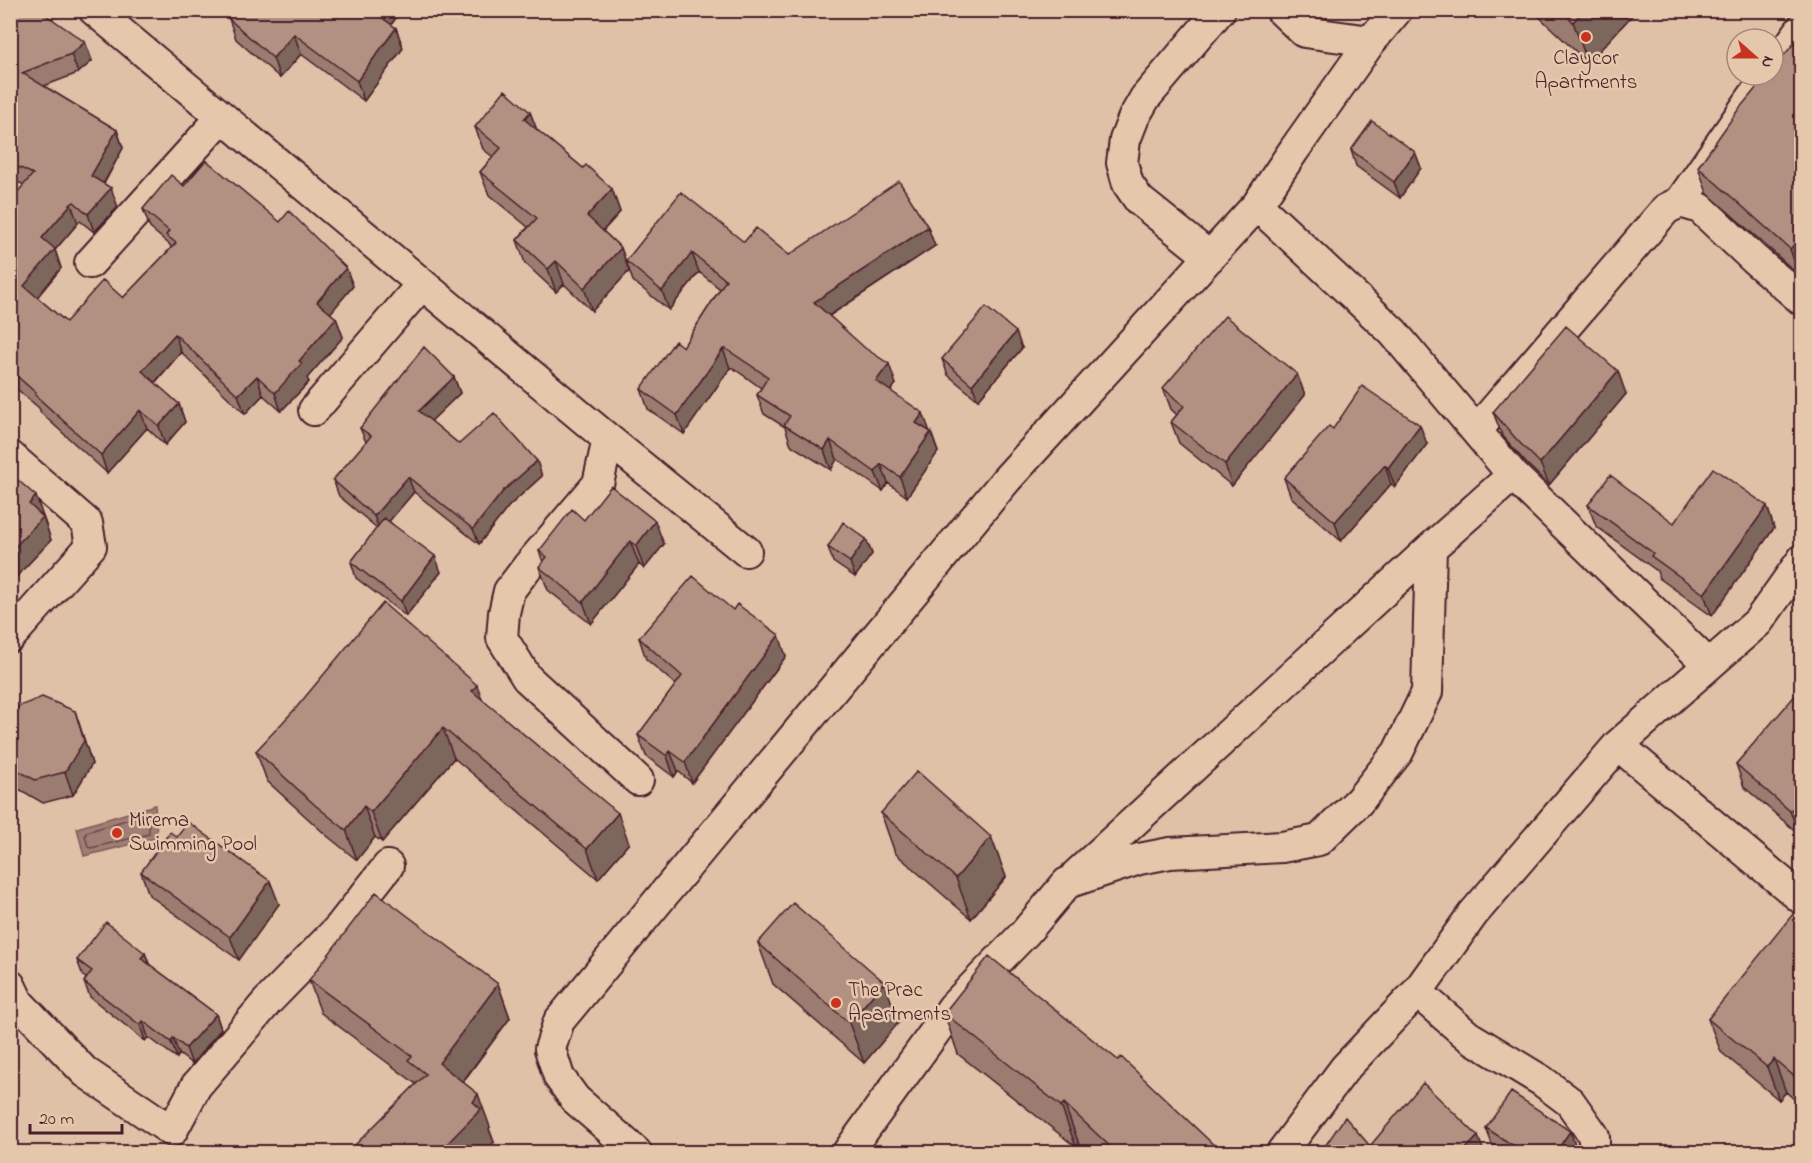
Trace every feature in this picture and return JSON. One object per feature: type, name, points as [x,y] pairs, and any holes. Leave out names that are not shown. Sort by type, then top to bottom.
[{"type":"street","points":[[94,10],[608,439],[746,551]]},
{"type":"street","points":[[1210,257],[1139,200],[1128,184],[1122,163],[1125,140],[1145,98],[1220,10]]},
{"type":"street","points":[[1281,10],[1304,32],[1371,41]]},
{"type":"street","points":[[636,1152],[575,1100],[559,1077],[550,1049],[559,1021],[1006,480],[1257,205],[1371,41],[1397,10]]},
{"type":"street","points":[[1785,51],[1802,28]]},
{"type":"street","points":[[1477,430],[1666,208],[1680,202],[1760,87]]},
{"type":"street","points":[[90,263],[222,117]]},
{"type":"street","points":[[1680,202],[1700,208],[1802,300]]},
{"type":"street","points":[[1257,205],[1393,332],[1513,475],[1709,665]]},
{"type":"street","points":[[314,410],[422,284]]},
{"type":"street","points":[[608,439],[598,484],[509,591],[502,638],[527,678],[638,780]]},
{"type":"street","points":[[10,456],[87,523],[91,546],[10,637]]},
{"type":"street","points":[[848,1152],[953,1007],[1025,933],[1067,883],[1513,475]]},
{"type":"street","points":[[1067,883],[1139,859],[1170,853],[1282,847],[1319,840],[1359,801],[1398,752],[1427,692],[1431,548]]},
{"type":"street","points":[[1282,1152],[1345,1068],[1417,992],[1473,914],[1618,745],[1758,622],[1802,560]]},
{"type":"street","points":[[1618,745],[1802,899]]},
{"type":"street","points":[[10,985],[18,1002],[85,1072],[172,1131],[196,1086],[267,1002],[339,928],[387,866]]},
{"type":"street","points":[[1417,992],[1468,1036],[1542,1081],[1570,1102],[1594,1136],[1594,1152]]},
{"type":"water","name":"Mirema Swimming Pool","points":[[155,805],[157,838],[84,856],[77,828]]},
{"type":"building","points":[[19,10],[39,10],[85,42],[71,54],[22,73],[117,130],[91,176],[111,188],[88,214],[74,202],[71,204],[42,238],[55,249],[24,286],[66,322],[103,280],[123,298],[176,243],[166,235],[169,231],[143,209],[171,175],[184,186],[206,160],[280,222],[289,211],[346,268],[317,302],[336,318],[299,361],[302,363],[275,393],[257,376],[238,395],[175,334],[142,371],[179,404],[159,426],[140,410],[101,455],[10,370],[10,201],[33,174],[10,163],[10,24]]},
{"type":"building","points":[[236,10],[380,10],[377,14],[396,28],[357,81],[294,34],[273,58],[229,19]]},
{"type":"building","points":[[1561,10],[1584,10],[1573,22]]},
{"type":"building","points":[[1802,34],[1802,236],[1790,249],[1698,167],[1757,87],[1785,87],[1785,54]]},
{"type":"building","points":[[505,90],[530,112],[524,119],[583,168],[586,165],[612,189],[587,216],[621,248],[584,288],[556,261],[548,269],[517,240],[537,218],[480,172],[501,148],[475,127]]},
{"type":"building","points":[[1372,121],[1415,152],[1394,182],[1351,150]]},
{"type":"building","points":[[899,181],[928,227],[814,302],[865,348],[889,364],[876,381],[923,413],[916,423],[931,432],[900,477],[881,464],[875,472],[830,440],[824,450],[784,425],[790,416],[757,395],[768,377],[726,349],[723,349],[677,415],[641,389],[675,341],[683,347],[726,280],[692,253],[662,291],[626,261],[681,192],[744,242],[756,228],[789,255]]},
{"type":"building","points":[[986,307],[1016,332],[972,385],[942,359]]},
{"type":"building","points":[[1225,316],[1297,374],[1225,464],[1171,422],[1184,406],[1163,388]]},
{"type":"building","points":[[1566,326],[1618,371],[1540,463],[1493,412]]},
{"type":"building","points":[[424,347],[454,377],[419,411],[459,444],[494,413],[537,461],[504,490],[473,529],[408,477],[374,516],[333,480],[371,436],[360,428]]},
{"type":"building","points":[[1362,386],[1420,425],[1388,468],[1385,465],[1335,522],[1284,478],[1329,426],[1333,429]]},
{"type":"building","points":[[1713,468],[1767,506],[1704,594],[1651,556],[1653,553],[1588,505],[1610,475],[1674,523]]},
{"type":"building","points":[[10,473],[36,496],[29,504],[43,517],[10,552]]},
{"type":"building","points":[[611,486],[655,521],[636,546],[630,541],[583,602],[539,567],[547,557],[539,551],[572,509],[584,520]]},
{"type":"building","points":[[384,518],[435,556],[401,601],[351,562]]},
{"type":"building","points":[[843,522],[866,539],[850,562],[828,547]]},
{"type":"building","points":[[693,576],[733,610],[737,604],[779,635],[685,762],[670,751],[667,756],[638,735],[682,676],[639,638]]},
{"type":"building","points":[[383,603],[477,685],[472,691],[618,813],[587,849],[443,728],[371,812],[364,806],[346,830],[256,751],[296,708]]},
{"type":"building","points":[[1799,691],[1802,693],[1802,798],[1790,811],[1736,764]]},
{"type":"building","points":[[42,697],[75,711],[84,741],[65,772],[35,780],[10,766],[10,718],[17,707]]},
{"type":"building","points":[[917,771],[991,837],[956,878],[881,813]]},
{"type":"building","points":[[188,822],[270,881],[230,937],[141,872],[170,832],[177,837]]},
{"type":"building","points":[[376,892],[498,984],[439,1063],[478,1094],[473,1102],[481,1109],[439,1152],[348,1152],[426,1074],[408,1060],[412,1056],[309,980]]},
{"type":"building","points":[[793,903],[884,982],[849,1023],[758,943]]},
{"type":"building","points":[[1797,909],[1802,913],[1802,1083],[1774,1059],[1767,1067],[1708,1019]]},
{"type":"building","points":[[106,922],[145,953],[141,958],[216,1014],[186,1048],[173,1038],[171,1042],[143,1021],[140,1025],[84,982],[92,971],[77,960]]},
{"type":"building","points":[[989,956],[1118,1060],[1121,1057],[1218,1149],[1214,1152],[1116,1152],[1064,1103],[1061,1106],[944,1013]]},
{"type":"building","points":[[1423,1083],[1478,1136],[1463,1152],[1342,1152],[1325,1146],[1345,1117],[1370,1146]]},
{"type":"building","points":[[1511,1092],[1570,1131],[1556,1152],[1523,1152],[1486,1128]]},
{"type":"place","name":"Claycor Apartments","points":[[1586,37]]},
{"type":"place","name":"Mirema Swimming Pool","points":[[117,833]]},
{"type":"place","name":"The Prac Apartments","points":[[836,1003]]}]
